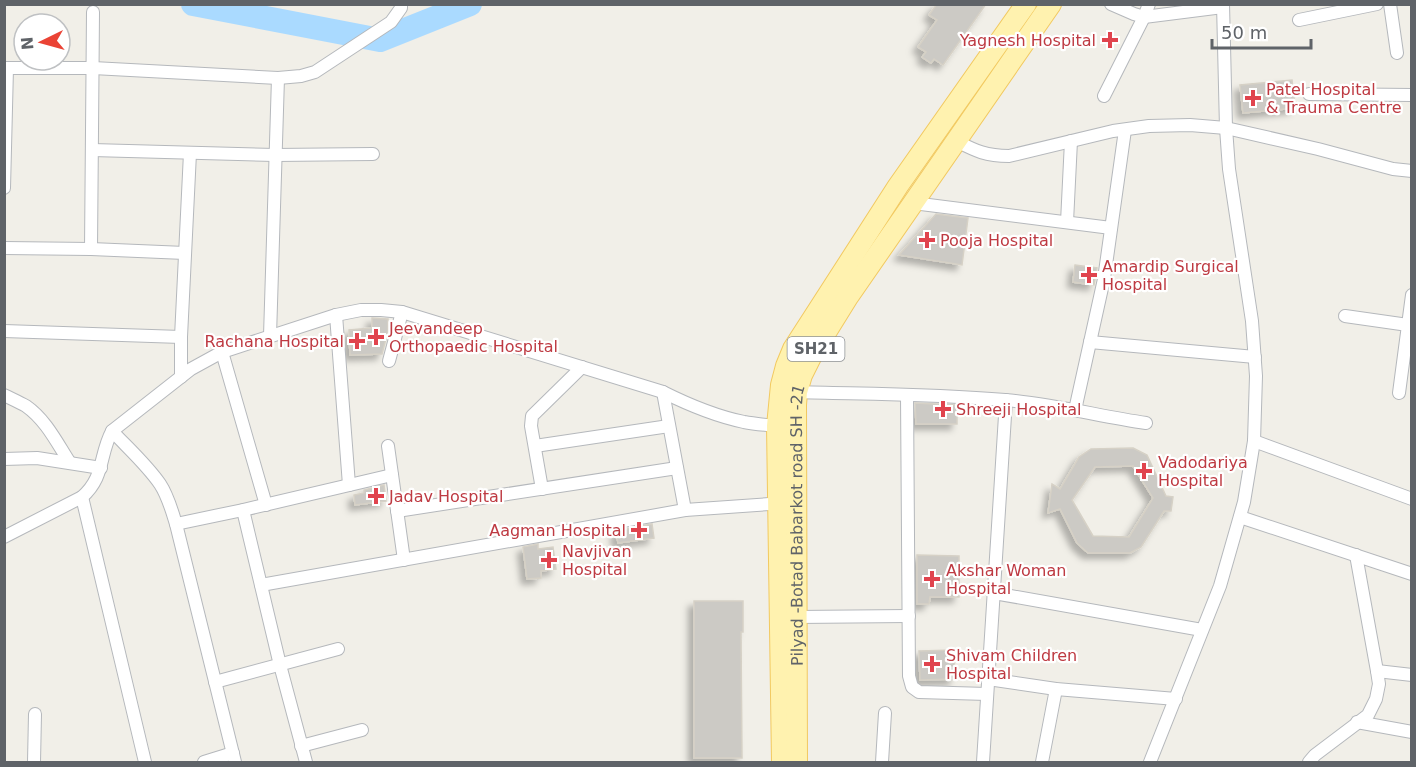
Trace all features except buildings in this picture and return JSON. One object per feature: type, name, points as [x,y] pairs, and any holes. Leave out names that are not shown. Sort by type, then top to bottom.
[{"type":"main road","name":"Pilyad -Botad Babarkot road SH -21","points":[[797,762],[796,617],[787,503],[777,426],[780,385],[793,349],[897,186],[1026,4]]},
{"type":"main road","name":"Pilyad -Botad Babarkot road SH -21","points":[[782,762],[787,503],[798,392],[802,375],[848,297],[1051,4]]},
{"type":"street","points":[[4,188],[6,68],[93,68],[278,78],[301,76],[315,72],[391,22],[401,8],[401,4]]},
{"type":"street","points":[[1111,4],[1144,17],[1223,6],[1229,169],[1252,321],[1256,376],[1254,441],[1240,517],[1220,586],[1150,762]]},
{"type":"street","points":[[1104,96],[1149,4]]},
{"type":"street","points":[[1299,20],[1377,4]]},
{"type":"street","points":[[1390,4],[1396,53]]},
{"type":"street","points":[[91,249],[93,12]]},
{"type":"street","points":[[270,336],[278,78]]},
{"type":"street","points":[[1309,94],[1412,96]]},
{"type":"street","points":[[956,141],[980,153],[1009,156],[1125,130],[1190,125],[1226,128],[1393,169],[1412,171]]},
{"type":"street","points":[[1075,410],[1104,279],[1125,130]]},
{"type":"street","points":[[1067,222],[1071,141]]},
{"type":"street","points":[[92,150],[275,155],[373,154]]},
{"type":"street","points":[[181,377],[190,153]]},
{"type":"street","points":[[913,203],[1111,228]]},
{"type":"street","points":[[4,248],[185,253]]},
{"type":"street","points":[[1399,393],[1407,368],[1408,325],[1412,295]]},
{"type":"street","points":[[4,537],[82,497],[89,491],[101,468],[112,431],[191,369],[222,352],[336,315],[362,310],[402,312],[663,392],[711,414],[777,426]]},
{"type":"street","points":[[389,361],[402,312]]},
{"type":"street","points":[[336,315],[349,485]]},
{"type":"street","points":[[1345,316],[1408,325]]},
{"type":"street","points":[[4,331],[181,337]]},
{"type":"street","points":[[1090,342],[1255,357]]},
{"type":"street","points":[[222,352],[266,505]]},
{"type":"street","points":[[542,489],[531,426],[532,416],[582,367]]},
{"type":"street","points":[[663,392],[685,510]]},
{"type":"street","points":[[798,392],[1006,400],[1146,423]]},
{"type":"street","points":[[4,395],[25,406],[36,415],[46,426],[70,463]]},
{"type":"street","points":[[907,395],[909,676],[912,687],[919,692],[987,694]]},
{"type":"street","points":[[983,762],[1006,400]]},
{"type":"street","points":[[535,446],[669,426]]},
{"type":"street","points":[[112,431],[146,466],[160,485],[176,524],[234,758],[204,762]]},
{"type":"street","points":[[1254,441],[1412,499]]},
{"type":"street","points":[[388,446],[404,560]]},
{"type":"street","points":[[4,459],[37,458],[101,468]]},
{"type":"street","points":[[397,511],[677,468]]},
{"type":"street","points":[[176,524],[392,475]]},
{"type":"street","points":[[82,497],[145,762]]},
{"type":"street","points":[[261,585],[685,510],[787,503]]},
{"type":"street","points":[[243,510],[306,762]]},
{"type":"street","points":[[1240,517],[1412,574]]},
{"type":"street","points":[[1309,762],[1314,755],[1368,715],[1376,699],[1379,684],[1356,555]]},
{"type":"street","points":[[994,594],[1202,630]]},
{"type":"street","points":[[796,617],[909,616]]},
{"type":"street","points":[[215,682],[338,649]]},
{"type":"street","points":[[1377,671],[1412,675]]},
{"type":"street","points":[[988,679],[1056,689],[1176,699]]},
{"type":"street","points":[[1042,762],[1056,689]]},
{"type":"street","points":[[882,762],[885,713]]},
{"type":"street","points":[[34,762],[35,714]]},
{"type":"street","points":[[1357,722],[1412,732]]},
{"type":"street","points":[[301,746],[362,730]]},
{"type":"waterway","points":[[193,4],[380,40],[470,4]]},
{"type":"place","name":"Yagnesh Hospital","points":[[1110,40]]},
{"type":"place","name":"Patel Hospital & Trauma Centre","points":[[1253,98]]},
{"type":"place","name":"Pooja Hospital","points":[[927,240]]},
{"type":"place","name":"Amardip Surgical Hospital","points":[[1089,275]]},
{"type":"place","name":"Jeevandeep Orthopaedic Hospital","points":[[376,337]]},
{"type":"place","name":"Rachana Hospital","points":[[357,341]]},
{"type":"place","name":"Shreeji Hospital","points":[[943,409]]},
{"type":"place","name":"Vadodariya Hospital","points":[[1144,471]]},
{"type":"place","name":"Jadav Hospital","points":[[376,496]]},
{"type":"place","name":"Aagman Hospital","points":[[639,530]]},
{"type":"place","name":"Navjivan Hospital","points":[[549,560]]},
{"type":"place","name":"Akshar Woman Hospital","points":[[932,579]]},
{"type":"place","name":"Shivam Children Hospital","points":[[932,664]]}]
